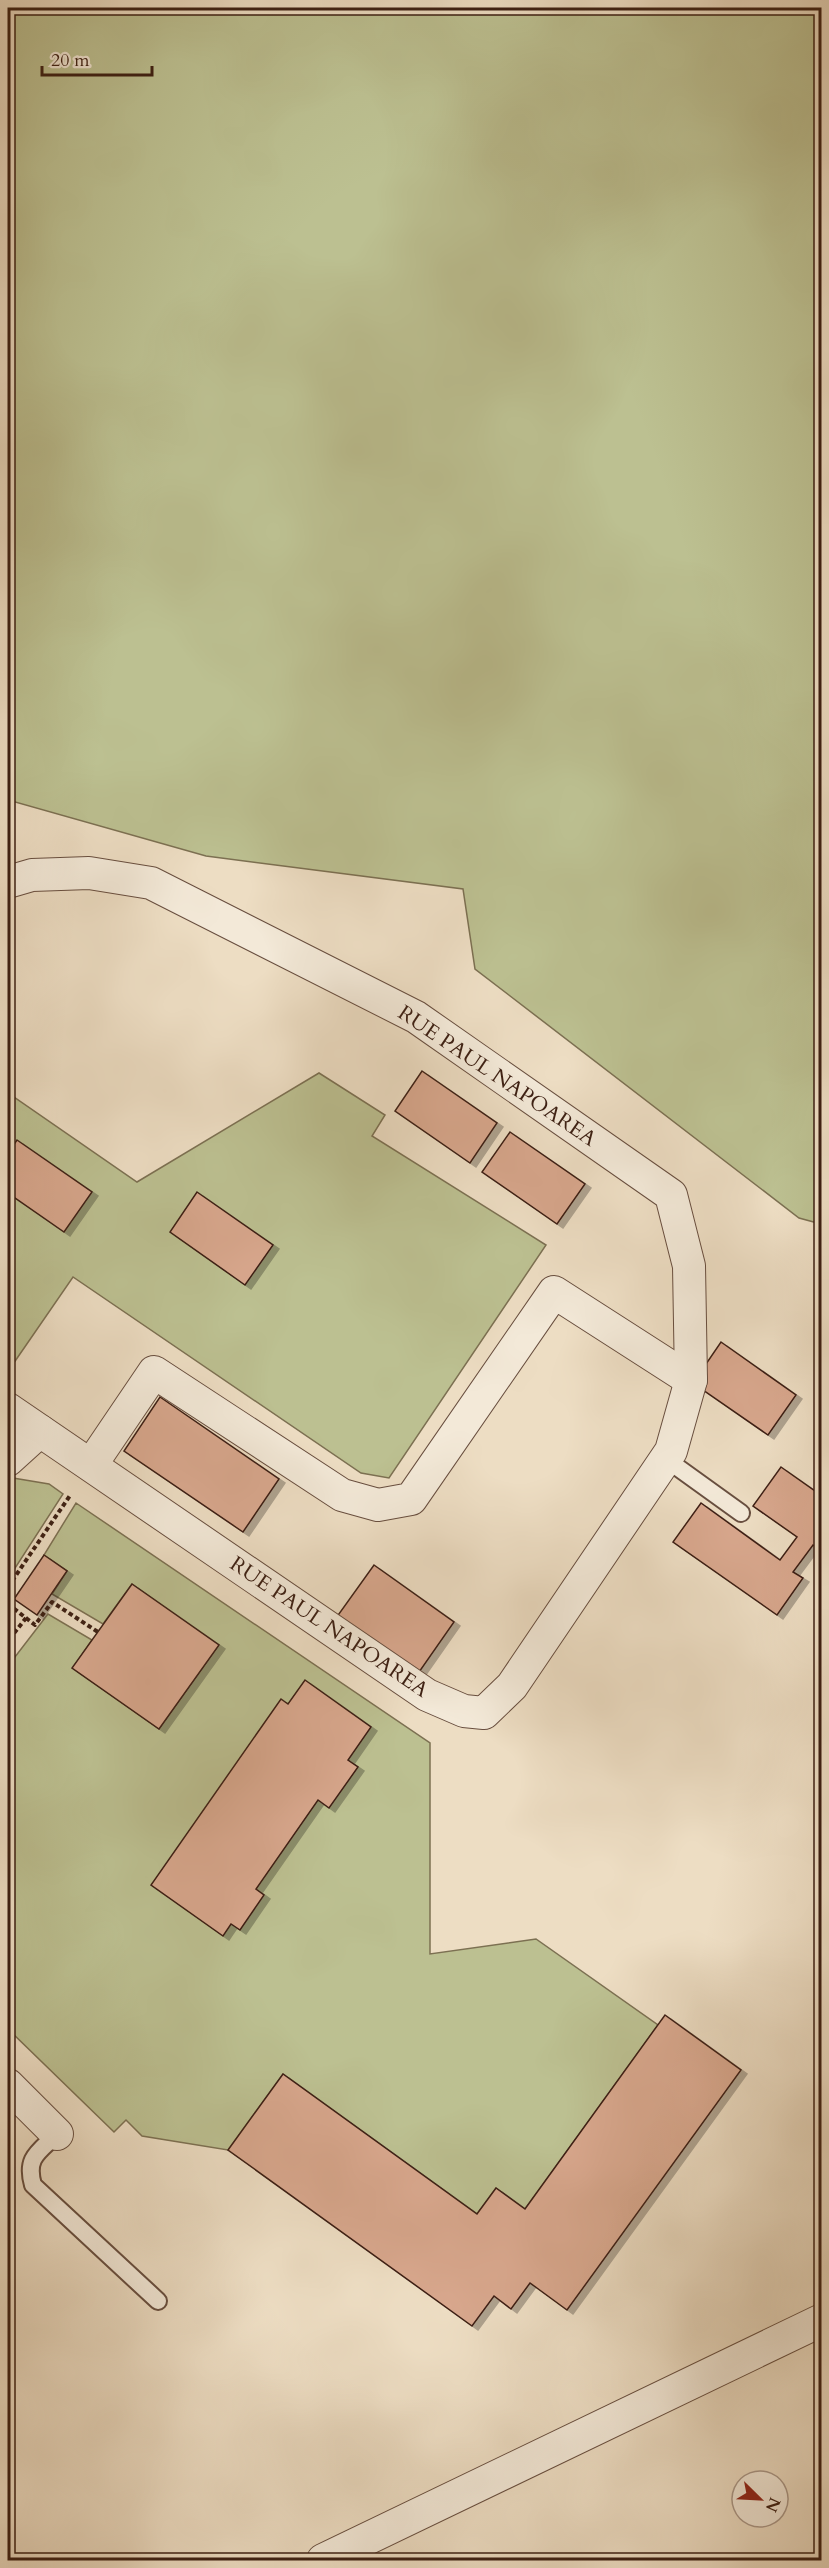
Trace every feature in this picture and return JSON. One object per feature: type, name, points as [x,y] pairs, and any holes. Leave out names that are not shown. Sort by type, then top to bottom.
[{"type":"street","name":"RUE PAUL NAPOAREA","points":[[8,882],[32,875],[89,873],[151,883],[416,1017],[670,1196],[688,1266],[691,1380],[671,1452],[512,1686],[484,1713],[464,1711],[427,1695],[8,1409]]},
{"type":"street","points":[[91,1465],[153,1372],[342,1495],[378,1505],[411,1499],[554,1292],[691,1380]]},
{"type":"street","points":[[8,1460],[40,1431]]},
{"type":"street","points":[[8,2085],[57,2134]]},
{"type":"street","points":[[322,2560],[822,2320]]},
{"type":"lane","points":[[666,1459],[741,1513]]},
{"type":"lane","points":[[57,2134],[30,2162],[29,2171],[33,2185],[158,2301]]},
{"type":"path","points":[[8,1587],[91,1465]]},
{"type":"path","points":[[8,1604],[35,1625],[52,1602],[98,1632]]},
{"type":"path","points":[[8,1641],[26,1618]]},
{"type":"green space","points":[[8,8],[821,8],[821,1224],[799,1218],[475,969],[463,889],[206,856],[8,800]]},
{"type":"green space","points":[[319,1073],[385,1115],[372,1136],[546,1245],[389,1478],[361,1473],[73,1277],[11,1367],[8,1364],[8,1093],[137,1182]]},
{"type":"green space","points":[[13,1478],[49,1484],[63,1494],[8,1579],[8,1480]]},
{"type":"green space","points":[[76,1503],[430,1743],[430,1954],[536,1939],[658,2025],[525,2209],[496,2188],[477,2214],[283,2074],[228,2150],[142,2136],[126,2120],[114,2132],[8,2029],[8,1666],[48,1614],[92,1640],[73,1668],[159,1729],[218,1646],[132,1584],[103,1624],[52,1594],[67,1571],[44,1555]]},
{"type":"building","points":[[422,1071],[497,1123],[470,1163],[395,1111]]},
{"type":"building","points":[[510,1132],[585,1184],[557,1224],[482,1172]]},
{"type":"building","points":[[17,1140],[92,1192],[64,1232],[8,1193],[8,1153]]},
{"type":"building","points":[[197,1192],[273,1245],[245,1285],[170,1232]]},
{"type":"building","points":[[721,1342],[796,1395],[768,1435],[693,1383]]},
{"type":"building","points":[[160,1397],[279,1479],[243,1532],[124,1451]]},
{"type":"building","points":[[781,1467],[822,1496],[822,1549],[813,1545],[793,1572],[803,1578],[777,1615],[673,1542],[701,1503],[780,1560],[797,1537],[753,1506]]},
{"type":"building","points":[[44,1555],[67,1571],[37,1615],[14,1599]]},
{"type":"building","points":[[374,1565],[454,1622],[417,1675],[336,1618]]},
{"type":"building","points":[[132,1584],[219,1645],[159,1729],[72,1668]]},
{"type":"building","points":[[305,1680],[371,1727],[348,1760],[358,1767],[329,1808],[318,1800],[256,1889],[264,1895],[240,1930],[231,1924],[223,1936],[151,1885],[281,1699],[288,1704]]},
{"type":"building","points":[[665,2015],[741,2070],[567,2310],[530,2283],[511,2309],[494,2296],[472,2326],[228,2150],[283,2074],[477,2214],[496,2188],[525,2209]]}]
